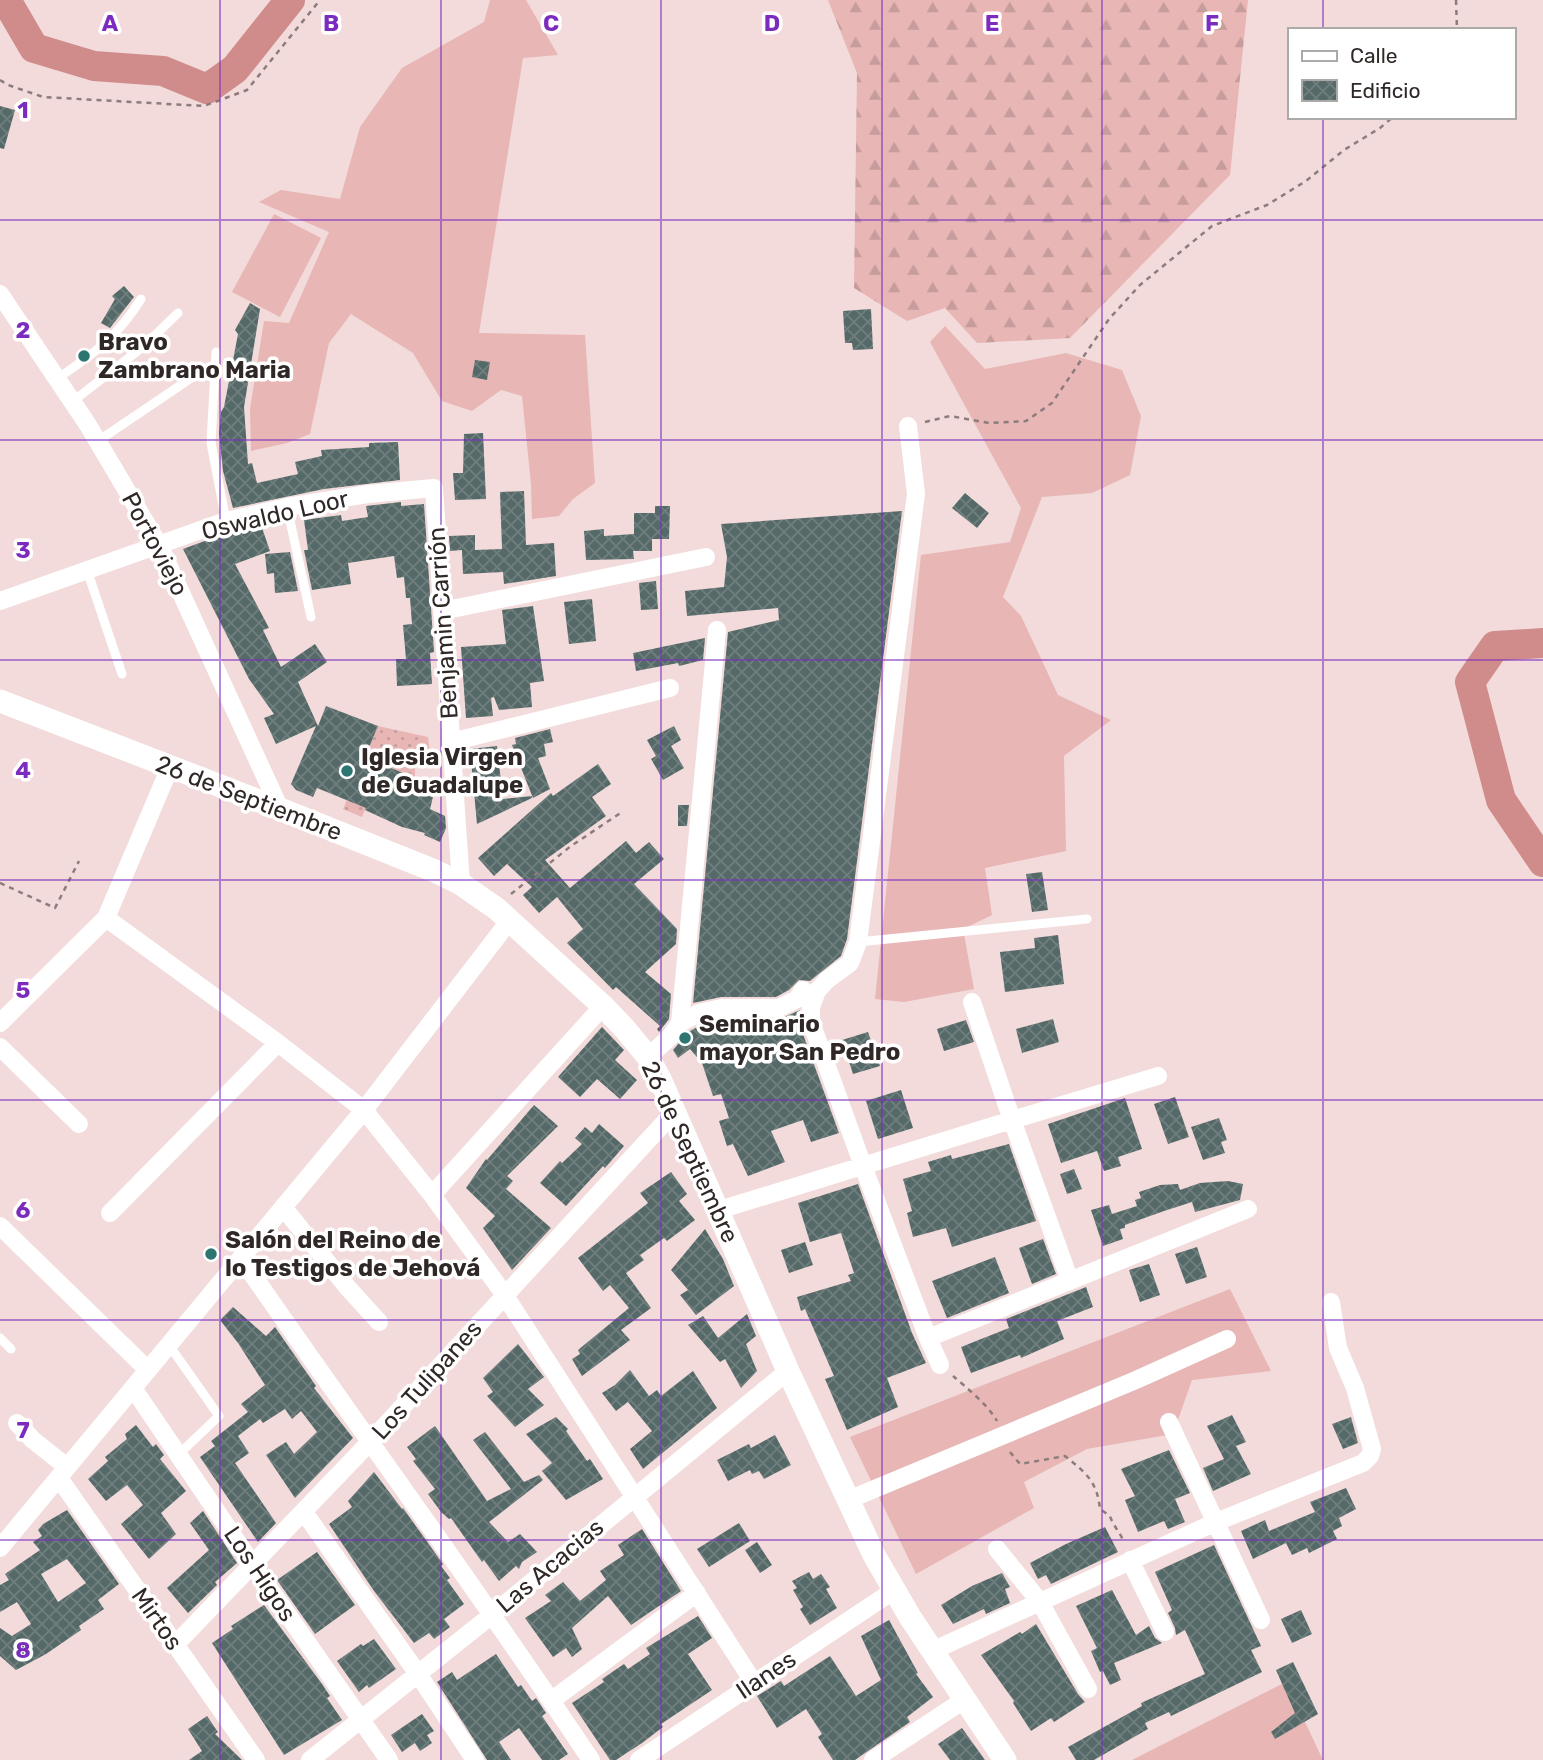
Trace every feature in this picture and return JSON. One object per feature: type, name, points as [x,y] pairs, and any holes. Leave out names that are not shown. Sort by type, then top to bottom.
[{"type":"street","name":"Portoviejo","points":[[0,294],[98,441],[159,545],[280,810]]},
{"type":"street","points":[[908,426],[916,494],[858,942],[850,963],[817,991],[811,1007],[811,1021],[863,1166],[940,1365]]},
{"type":"street","name":"Oswaldo Loor","points":[[0,601],[226,521],[287,507],[368,494],[435,488]]},
{"type":"street","name":"Benjamin Carrión","points":[[435,488],[461,884]]},
{"type":"street","points":[[442,611],[706,557]]},
{"type":"street","points":[[680,1023],[717,631]]},
{"type":"street","points":[[451,742],[670,688]]},
{"type":"street","name":"26 de Septiembre","points":[[0,701],[435,871],[461,884],[504,915],[603,1006],[648,1057],[675,1111],[788,1371],[893,1591],[1005,1760]]},
{"type":"street","points":[[0,1023],[106,918],[170,767]]},
{"type":"street","points":[[0,1548],[6,1528],[63,1473],[364,1110],[504,915]]},
{"type":"street","points":[[106,918],[364,1110],[432,1195],[504,1294],[754,1683]]},
{"type":"street","points":[[648,1057],[670,1037],[680,1023],[699,1013],[721,1008],[779,1008],[797,999],[803,990]]},
{"type":"street","points":[[972,1002],[1070,1281]]},
{"type":"street","points":[[432,1195],[603,1006]]},
{"type":"street","points":[[110,1213],[278,1044]]},
{"type":"street","points":[[0,1047],[79,1124]]},
{"type":"street","points":[[719,1210],[1158,1076]]},
{"type":"street","name":"Los Tulipanes","points":[[175,1645],[369,1443],[675,1111]]},
{"type":"street","points":[[284,1207],[348,1288],[379,1322]]},
{"type":"street","points":[[928,1338],[1248,1209]]},
{"type":"street","points":[[0,1226],[148,1370]]},
{"type":"street","points":[[241,1258],[369,1443],[493,1614],[592,1760]]},
{"type":"street","points":[[932,1651],[1216,1522],[1363,1463],[1370,1456],[1372,1449],[1355,1388],[1338,1348],[1331,1302]]},
{"type":"street","points":[[848,1500],[1136,1380],[1227,1339]]},
{"type":"street","name":"Las Acacias","points":[[310,1760],[493,1614],[788,1371]]},
{"type":"street","name":"Los Higos","points":[[133,1388],[389,1760]]},
{"type":"street","points":[[1169,1422],[1261,1620]]},
{"type":"street","name":"Mirtos","points":[[17,1423],[63,1473],[175,1645],[256,1760]]},
{"type":"street","points":[[304,1512],[475,1760]]},
{"type":"street","points":[[997,1549],[1040,1602],[1088,1689]]},
{"type":"street","points":[[1130,1560],[1165,1632]]},
{"type":"street","name":"Ilanes","points":[[639,1760],[893,1591]]},
{"type":"street","points":[[552,1700],[698,1593]]},
{"type":"street","points":[[873,1760],[964,1700]]},
{"type":"lane","points":[[57,379],[106,345],[125,324],[141,299]]},
{"type":"lane","points":[[72,402],[144,346],[178,313]]},
{"type":"lane","points":[[216,352],[211,443],[226,521]]},
{"type":"lane","points":[[98,441],[203,370]]},
{"type":"lane","points":[[287,507],[311,617]]},
{"type":"lane","points":[[87,570],[122,674]]},
{"type":"lane","points":[[858,942],[1087,919]]},
{"type":"lane","points":[[0,1338],[11,1349]]},
{"type":"lane","points":[[169,1345],[219,1416],[179,1454]]},
{"type":"path","points":[[0,80],[43,97],[204,106],[247,90],[320,0]]},
{"type":"path","points":[[1456,0],[1457,28]]},
{"type":"path","points":[[908,426],[950,416],[989,423],[1026,421],[1052,403],[1109,319],[1140,285],[1212,226],[1268,205],[1306,181],[1344,150],[1391,119]]},
{"type":"path","points":[[504,915],[511,894],[570,846],[622,812]]},
{"type":"path","points":[[0,883],[55,908],[79,861]]},
{"type":"path","points":[[940,1365],[993,1415],[1009,1450],[1020,1464],[1065,1456],[1079,1467],[1098,1491],[1100,1509],[1110,1516],[1122,1536],[1130,1560]]},
{"type":"green space","points":[[490,0],[526,0],[558,55],[523,58],[479,333],[585,335],[595,483],[573,499],[559,516],[532,519],[522,396],[501,390],[472,411],[442,401],[413,353],[351,314],[329,343],[310,434],[287,443],[251,451],[250,409],[264,321],[289,323],[329,232],[259,202],[281,190],[340,199],[360,127],[402,68],[484,22]]},
{"type":"green space","points":[[828,0],[1248,0],[1230,175],[1070,338],[977,343],[945,308],[907,321],[854,288],[857,73]]},
{"type":"green space","points":[[274,214],[321,238],[280,317],[232,292]]},
{"type":"green space","points":[[945,326],[985,369],[1066,353],[1122,370],[1141,416],[1130,475],[1092,493],[1042,497],[1003,597],[1021,616],[1058,695],[1111,720],[1064,756],[1066,851],[985,868],[992,915],[963,929],[974,989],[904,1002],[875,999],[921,555],[1010,542],[1021,508],[930,342]]},
{"type":"green space","points":[[378,726],[428,737],[430,755],[415,765],[415,778],[384,765],[362,817],[343,809]]},
{"type":"green space","points":[[1230,1289],[1271,1371],[1192,1380],[1173,1434],[1087,1449],[1024,1482],[1034,1508],[916,1574],[850,1437]]},
{"type":"green space","points":[[1286,1682],[1323,1760],[1132,1760]]},
{"type":"building","points":[[0,106],[15,110],[4,149],[0,148]]},
{"type":"building","points":[[124,286],[134,297],[110,328],[101,323],[115,299],[112,296]]},
{"type":"building","points":[[250,303],[260,309],[244,407],[248,464],[252,463],[257,483],[298,474],[295,462],[322,456],[321,450],[398,442],[400,480],[324,489],[233,508],[223,471],[219,433],[238,334],[235,330]]},
{"type":"building","points":[[871,309],[873,349],[853,350],[852,343],[845,343],[843,311]]},
{"type":"building","points":[[475,360],[490,362],[487,380],[472,377]]},
{"type":"building","points":[[483,433],[486,499],[455,500],[453,473],[463,473],[464,434]]},
{"type":"building","points":[[524,491],[526,545],[554,543],[556,576],[504,584],[503,572],[463,574],[462,550],[450,551],[449,536],[475,535],[475,550],[502,549],[500,492]]},
{"type":"building","points":[[965,493],[989,513],[977,528],[952,508]]},
{"type":"building","points":[[401,502],[401,506],[424,504],[434,652],[430,653],[432,684],[397,686],[396,659],[406,659],[403,625],[412,624],[410,598],[406,598],[404,577],[397,578],[394,556],[348,563],[351,584],[312,590],[304,550],[308,550],[304,520],[341,515],[342,521],[368,517],[366,506]]},
{"type":"building","points":[[655,506],[670,506],[669,539],[652,539],[652,551],[633,551],[634,559],[586,560],[584,531],[604,529],[604,536],[634,534],[634,513],[655,513]]},
{"type":"building","name":"Seminario mayor San Pedro","points":[[902,511],[847,939],[841,956],[810,981],[799,980],[776,997],[721,997],[693,1003],[728,632],[779,620],[778,608],[687,616],[685,591],[724,587],[727,557],[721,524]]},
{"type":"building","points":[[261,525],[270,551],[235,564],[269,628],[263,630],[281,667],[315,644],[327,662],[298,682],[318,726],[326,706],[378,726],[365,757],[415,778],[409,791],[433,797],[430,809],[445,816],[446,828],[440,842],[424,835],[425,833],[402,827],[365,810],[366,808],[317,788],[313,797],[296,790],[291,784],[316,726],[276,744],[264,718],[274,714],[249,679],[183,549],[229,532]]},
{"type":"building","points":[[290,552],[298,591],[275,593],[274,573],[267,574],[265,554]]},
{"type":"building","points":[[656,581],[658,609],[641,610],[639,583]]},
{"type":"building","points":[[592,599],[596,641],[569,644],[564,602]]},
{"type":"building","points":[[533,606],[544,681],[530,683],[532,707],[499,710],[494,697],[491,698],[493,716],[466,718],[461,647],[506,644],[502,610]]},
{"type":"building","points":[[705,638],[703,660],[636,671],[633,653]]},
{"type":"building","points":[[674,726],[681,740],[671,746],[684,768],[663,780],[651,759],[656,756],[647,740]]},
{"type":"building","points":[[550,729],[553,742],[544,744],[546,756],[538,758],[550,789],[533,798],[512,745],[516,744],[515,738]]},
{"type":"building","points":[[497,746],[503,799],[532,798],[477,824],[470,749]]},
{"type":"building","points":[[598,764],[611,784],[592,797],[606,816],[545,860],[570,888],[626,841],[636,853],[649,842],[664,859],[634,884],[677,929],[676,944],[645,972],[671,994],[669,1019],[659,1032],[657,1029],[660,1026],[616,987],[613,990],[567,943],[583,929],[557,897],[539,913],[523,895],[532,887],[507,864],[494,876],[478,858],[551,793],[553,796]]},
{"type":"building","points":[[678,805],[689,805],[687,826],[678,826]]},
{"type":"building","points":[[1042,872],[1048,910],[1032,912],[1026,874]]},
{"type":"building","points":[[1058,935],[1064,984],[1005,992],[1000,952],[1035,948],[1034,938]]},
{"type":"building","points":[[800,1010],[800,1026],[839,1133],[811,1142],[803,1120],[771,1131],[785,1162],[748,1176],[733,1144],[727,1146],[719,1121],[729,1118],[721,1094],[713,1096],[702,1063],[690,1049],[678,1058],[673,1050],[688,1032],[703,1024],[722,1019],[780,1019]]},
{"type":"building","points":[[1053,1019],[1059,1042],[1022,1053],[1016,1029]]},
{"type":"building","points":[[966,1020],[974,1042],[944,1051],[937,1029]]},
{"type":"building","points":[[602,1027],[624,1050],[615,1060],[637,1080],[620,1099],[597,1079],[580,1097],[558,1077]]},
{"type":"building","points":[[868,1032],[880,1066],[853,1074],[842,1040]]},
{"type":"building","points":[[901,1090],[913,1128],[878,1139],[866,1101]]},
{"type":"building","points":[[1175,1097],[1189,1137],[1168,1144],[1154,1104]]},
{"type":"building","points":[[1125,1098],[1142,1149],[1118,1157],[1121,1166],[1104,1171],[1097,1151],[1061,1163],[1048,1124]]},
{"type":"building","points":[[534,1105],[558,1126],[507,1176],[513,1181],[506,1189],[551,1228],[512,1270],[483,1228],[495,1216],[466,1188],[486,1159]]},
{"type":"building","points":[[1219,1118],[1227,1140],[1221,1142],[1225,1153],[1203,1160],[1191,1127]]},
{"type":"building","points":[[599,1124],[624,1146],[566,1206],[540,1183],[560,1161],[562,1163],[582,1144],[575,1138],[585,1127],[592,1133]]},
{"type":"building","points":[[1009,1144],[1036,1221],[952,1247],[946,1228],[913,1237],[907,1213],[912,1211],[903,1179],[931,1171],[928,1162],[951,1155],[952,1159]]},
{"type":"building","points":[[1074,1169],[1082,1189],[1067,1194],[1060,1174]]},
{"type":"building","points":[[671,1172],[687,1194],[679,1201],[695,1220],[667,1241],[664,1238],[640,1255],[644,1260],[626,1273],[651,1308],[621,1330],[630,1340],[582,1376],[572,1359],[580,1354],[578,1350],[629,1308],[610,1285],[603,1291],[578,1258],[648,1203],[640,1193]]},
{"type":"building","points":[[1228,1181],[1243,1184],[1240,1200],[1195,1212],[1192,1202],[1164,1211],[1125,1225],[1125,1228],[1120,1229],[1123,1239],[1103,1246],[1091,1210],[1109,1205],[1112,1214],[1137,1206],[1135,1200],[1141,1198],[1139,1192],[1160,1185],[1178,1184],[1180,1190],[1200,1183]]},
{"type":"building","points":[[858,1184],[912,1333],[926,1363],[887,1378],[898,1407],[847,1430],[825,1379],[834,1376],[805,1309],[801,1311],[797,1297],[851,1281],[848,1275],[854,1273],[841,1233],[810,1242],[798,1203]]},
{"type":"building","points":[[705,1229],[723,1259],[734,1286],[696,1315],[680,1295],[688,1290],[671,1270]]},
{"type":"building","points":[[1043,1239],[1056,1274],[1032,1284],[1019,1248]]},
{"type":"building","points":[[805,1242],[813,1265],[789,1273],[781,1250]]},
{"type":"building","points":[[1197,1247],[1207,1277],[1186,1284],[1175,1254]]},
{"type":"building","points":[[995,1257],[1009,1293],[947,1318],[932,1281]]},
{"type":"building","points":[[1149,1264],[1160,1295],[1140,1302],[1129,1270]]},
{"type":"building","points":[[1086,1287],[1093,1307],[1057,1321],[1064,1339],[1021,1358],[1020,1355],[971,1373],[961,1347],[1009,1328],[1006,1319]]},
{"type":"building","points":[[233,1307],[266,1336],[275,1327],[316,1386],[314,1388],[353,1438],[295,1498],[266,1455],[286,1442],[294,1454],[317,1432],[301,1411],[292,1419],[285,1409],[263,1423],[260,1419],[238,1436],[249,1453],[235,1463],[276,1523],[258,1542],[200,1457],[215,1446],[211,1441],[248,1412],[241,1404],[265,1385],[220,1320]]},
{"type":"building","points":[[747,1314],[756,1336],[746,1344],[757,1371],[741,1388],[725,1359],[720,1362],[688,1325],[703,1316],[718,1338]]},
{"type":"building","points":[[518,1344],[544,1377],[528,1389],[544,1405],[515,1427],[487,1396],[493,1392],[483,1378]]},
{"type":"building","points":[[630,1370],[649,1396],[657,1390],[661,1396],[693,1371],[717,1408],[643,1469],[630,1449],[652,1431],[628,1402],[616,1411],[602,1393]]},
{"type":"building","points":[[1232,1415],[1246,1442],[1236,1446],[1251,1474],[1213,1491],[1203,1468],[1224,1459],[1207,1426]]},
{"type":"building","points":[[556,1417],[568,1429],[566,1431],[587,1461],[590,1459],[603,1479],[566,1500],[542,1471],[552,1463],[526,1434]]},
{"type":"building","points":[[1351,1417],[1358,1443],[1343,1449],[1332,1424]]},
{"type":"building","points":[[136,1425],[153,1447],[156,1444],[164,1455],[160,1459],[186,1491],[161,1513],[176,1534],[149,1559],[121,1524],[143,1505],[127,1485],[106,1501],[88,1479],[108,1461],[105,1457],[127,1439],[125,1434]]},
{"type":"building","points":[[435,1426],[487,1501],[511,1489],[473,1440],[485,1432],[524,1482],[539,1475],[543,1480],[489,1522],[508,1542],[520,1534],[537,1552],[522,1562],[519,1569],[516,1566],[499,1581],[451,1518],[441,1512],[428,1494],[435,1489],[413,1461],[416,1459],[407,1447]]},
{"type":"building","points":[[775,1435],[791,1465],[764,1479],[759,1471],[752,1474],[750,1470],[728,1481],[717,1460],[749,1444],[751,1448]]},
{"type":"building","points":[[1169,1450],[1190,1493],[1175,1499],[1185,1522],[1168,1529],[1164,1521],[1138,1532],[1125,1500],[1135,1496],[1121,1469]]},
{"type":"building","points":[[374,1472],[443,1564],[441,1566],[450,1578],[447,1580],[464,1604],[444,1619],[450,1627],[434,1639],[429,1633],[414,1643],[374,1591],[329,1524],[352,1507],[348,1501]]},
{"type":"building","points":[[1346,1488],[1356,1509],[1339,1518],[1342,1526],[1333,1531],[1337,1539],[1309,1553],[1307,1548],[1292,1555],[1286,1543],[1253,1559],[1241,1531],[1265,1520],[1269,1531],[1315,1512],[1310,1502]]},
{"type":"building","points":[[67,1510],[119,1584],[98,1600],[104,1609],[79,1626],[81,1630],[16,1670],[0,1656],[0,1628],[12,1636],[31,1624],[17,1602],[0,1612],[0,1585],[9,1580],[5,1574],[40,1550],[33,1542],[42,1536],[38,1530],[43,1524]],"holes":[[[67,1559],[86,1583],[58,1602],[41,1574]]]},
{"type":"building","points":[[203,1511],[237,1563],[215,1582],[217,1585],[188,1613],[167,1588],[209,1550],[190,1523]]},
{"type":"building","points":[[739,1523],[750,1541],[709,1567],[697,1549]]},
{"type":"building","points":[[1105,1527],[1118,1552],[1051,1584],[1046,1575],[1038,1579],[1030,1563]]},
{"type":"building","points":[[642,1529],[681,1591],[631,1625],[608,1596],[572,1628],[582,1649],[572,1657],[566,1648],[553,1657],[525,1618],[551,1601],[545,1595],[563,1582],[580,1601],[606,1580],[600,1571],[624,1555],[618,1545]]},
{"type":"building","points":[[757,1542],[772,1565],[760,1573],[745,1550]]},
{"type":"building","points":[[1214,1545],[1261,1646],[1251,1650],[1262,1672],[1171,1716],[1169,1712],[1145,1723],[1148,1729],[1094,1760],[1076,1760],[1068,1747],[1142,1706],[1141,1703],[1205,1674],[1185,1630],[1176,1635],[1168,1613],[1172,1610],[1155,1572]]},
{"type":"building","points":[[317,1552],[355,1605],[315,1634],[277,1580]]},
{"type":"building","points":[[809,1572],[813,1579],[821,1574],[830,1587],[826,1589],[837,1608],[810,1625],[800,1609],[803,1607],[793,1590],[797,1588],[792,1581]]},
{"type":"building","points":[[1002,1573],[1010,1587],[1005,1589],[1010,1603],[986,1614],[984,1609],[953,1624],[941,1605],[972,1586]]},
{"type":"building","points":[[1112,1590],[1136,1635],[1149,1626],[1155,1638],[1162,1643],[1114,1663],[1121,1680],[1110,1685],[1103,1671],[1100,1672],[1091,1651],[1097,1648],[1076,1606]]},
{"type":"building","points":[[264,1605],[322,1684],[330,1696],[327,1698],[342,1720],[284,1755],[212,1643],[233,1629],[231,1626]]},
{"type":"building","points":[[1301,1610],[1312,1634],[1292,1643],[1281,1619]]},
{"type":"building","points":[[698,1616],[712,1638],[688,1654],[712,1690],[661,1724],[663,1727],[642,1743],[616,1760],[610,1760],[572,1703],[604,1682],[602,1679],[624,1664],[628,1669],[650,1654],[646,1648]]},
{"type":"building","points":[[889,1620],[918,1673],[916,1674],[933,1697],[907,1717],[910,1722],[855,1760],[833,1760],[818,1737],[822,1734],[806,1709],[777,1728],[757,1696],[781,1681],[784,1686],[830,1656],[856,1696],[881,1680],[861,1636]]},
{"type":"building","points":[[1036,1624],[1085,1702],[1054,1722],[1051,1718],[1031,1731],[1014,1701],[981,1655]]},
{"type":"building","points":[[374,1639],[396,1669],[359,1692],[337,1661],[361,1644],[363,1646]]},
{"type":"building","points":[[496,1654],[518,1687],[521,1685],[532,1701],[536,1698],[546,1713],[542,1716],[568,1754],[559,1760],[542,1760],[519,1728],[499,1742],[511,1760],[487,1760],[437,1682],[452,1672],[457,1680]]},
{"type":"building","points":[[1293,1662],[1318,1714],[1275,1739],[1271,1732],[1295,1713],[1276,1670]]},
{"type":"building","points":[[422,1714],[434,1731],[427,1735],[432,1743],[420,1751],[415,1743],[402,1752],[391,1735]]},
{"type":"building","points":[[207,1716],[218,1732],[215,1734],[242,1760],[189,1760],[202,1751],[188,1729]]},
{"type":"building","points":[[962,1728],[985,1760],[950,1760],[938,1744]]},
{"type":"waterway","points":[[6,0],[34,48],[94,66],[163,71],[207,89],[235,69],[290,0]]},
{"type":"waterway","points":[[1543,643],[1495,646],[1470,682],[1501,800],[1543,862]]},
{"type":"place","name":"Bravo Zambrano Maria","points":[[84,356]]},
{"type":"place","name":"Iglesia Virgen de Guadalupe","points":[[347,771]]},
{"type":"place","name":"Seminario mayor San Pedro","points":[[685,1038]]},
{"type":"place","name":"Salón del Reino de lo Testigos de Jehová","points":[[211,1254]]}]
